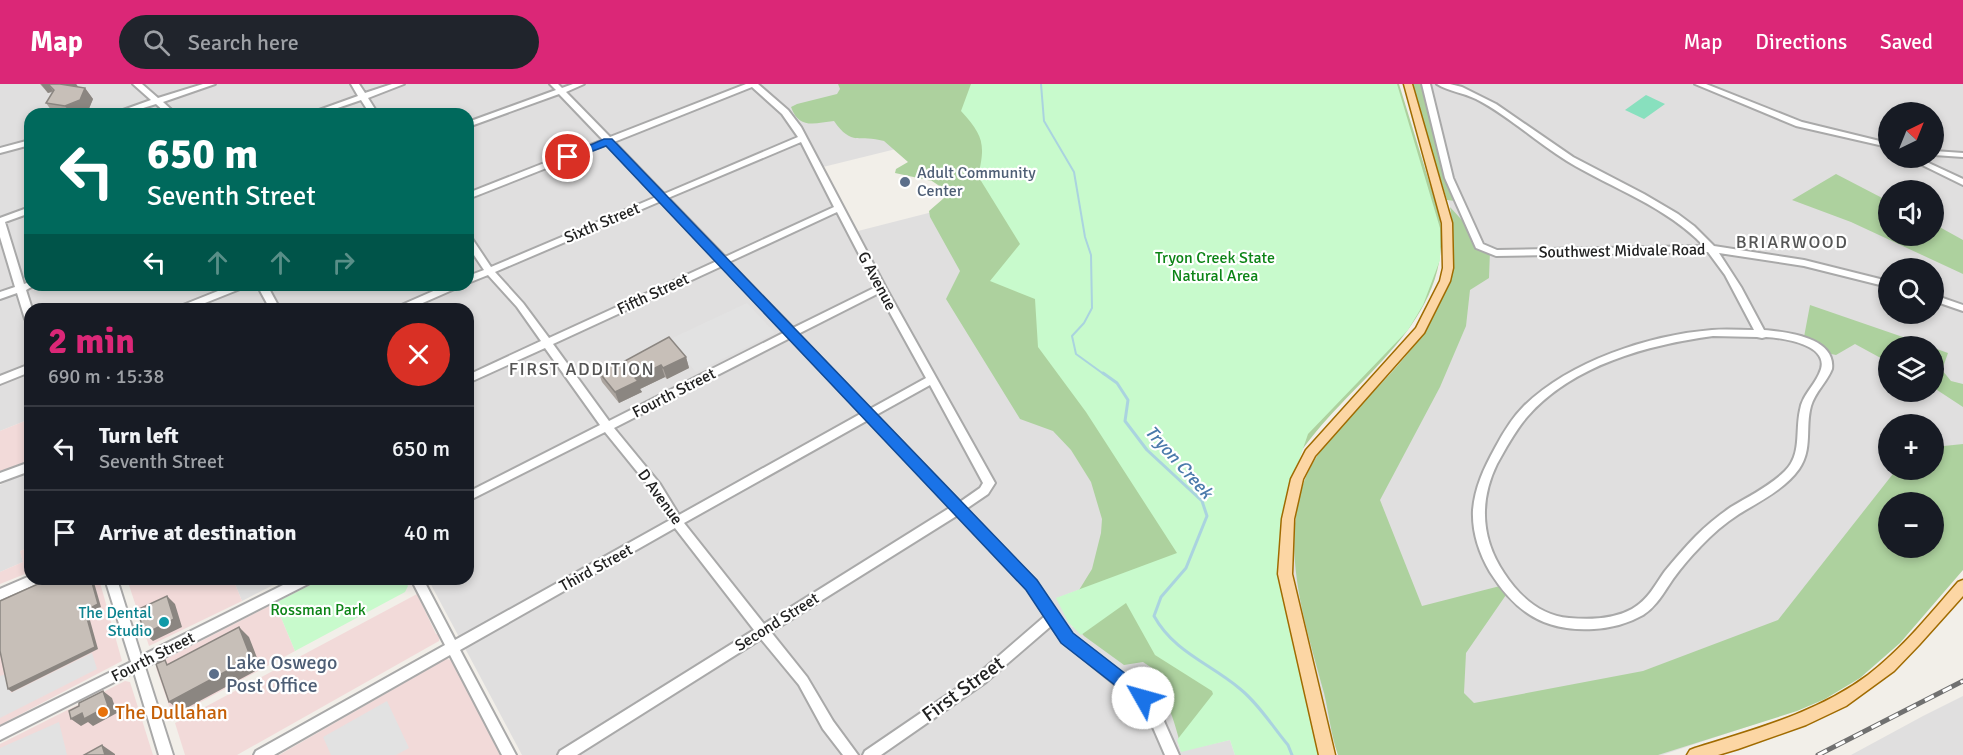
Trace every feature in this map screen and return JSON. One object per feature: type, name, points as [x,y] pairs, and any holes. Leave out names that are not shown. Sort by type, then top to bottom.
[{"type":"main road","points":[[1327,755],[1286,574],[1288,519],[1297,479],[1310,453],[1420,330],[1444,282],[1449,246],[1446,218],[1408,84]]},
{"type":"main road","points":[[1695,755],[1790,724],[1823,710],[1860,689],[1915,640],[1963,586]]},
{"type":"street","points":[[137,84],[165,108]]},
{"type":"street","points":[[134,108],[211,84]]},
{"type":"street","points":[[355,84],[371,108]]},
{"type":"street","points":[[329,108],[400,84]]},
{"type":"street","points":[[474,123],[557,88],[580,84]]},
{"type":"street","points":[[474,194],[753,84]]},
{"type":"street","name":"G Avenue","points":[[753,84],[790,117],[930,380],[988,479],[987,487]]},
{"type":"street","name":"Southwest Midvale Road","points":[[1426,84],[1455,194],[1479,246],[1497,253],[1711,249],[1804,263],[1878,282]]},
{"type":"street","points":[[1441,84],[1468,91],[1491,102],[1567,157],[1675,217],[1711,249],[1762,334]]},
{"type":"street","points":[[1699,84],[1786,120],[1878,143]]},
{"type":"street","points":[[557,88],[1032,585],[1067,638],[1150,705],[1172,755]]},
{"type":"street","name":"Sixth Street","points":[[474,277],[802,138]]},
{"type":"street","points":[[0,151],[24,144]]},
{"type":"street","points":[[1944,154],[1963,155]]},
{"type":"street","points":[[1933,168],[1963,182]]},
{"type":"street","name":"Fifth Street","points":[[474,376],[838,208]]},
{"type":"street","points":[[24,212],[0,221],[24,284]]},
{"type":"street","name":"D Avenue","points":[[474,248],[489,271],[520,305],[607,427],[656,487],[677,522],[761,632],[802,681],[828,725],[851,755]]},
{"type":"street","points":[[0,296],[24,287]]},
{"type":"street","name":"Fourth Street","points":[[474,494],[880,288]]},
{"type":"street","points":[[196,303],[227,291]]},
{"type":"street","points":[[414,303],[442,291]]},
{"type":"street","points":[[1944,301],[1963,308]]},
{"type":"street","points":[[1762,334],[1789,336],[1806,341],[1824,354],[1828,364],[1806,405],[1804,448],[1790,474],[1715,525],[1665,580],[1649,604],[1633,614],[1608,622],[1561,625],[1539,616],[1520,601],[1502,582],[1486,553],[1478,518],[1483,478],[1507,435],[1528,408],[1570,378],[1636,349],[1697,335],[1762,334]]},
{"type":"street","points":[[0,380],[24,370]]},
{"type":"street","name":"Third Street","points":[[261,755],[930,380]]},
{"type":"street","points":[[0,478],[24,468]]},
{"type":"street","name":"Second Street","points":[[565,755],[959,508],[987,487]]},
{"type":"street","points":[[0,595],[24,584]]},
{"type":"street","points":[[113,585],[166,755]]},
{"type":"street","name":"Fourth Street","points":[[0,734],[294,585]]},
{"type":"street","points":[[420,585],[509,755]]},
{"type":"street","name":"First Street","points":[[870,755],[982,678],[1052,617]]},
{"type":"shaded area","points":[[0,84],[971,84],[977,129],[823,167],[858,231],[991,197],[1177,553],[1057,598],[1072,627],[1126,603],[1212,691],[1178,744],[1181,751],[1230,740],[1235,755],[522,755],[431,585],[474,585],[474,303],[24,303],[24,367],[0,376]]},
{"type":"shaded area","points":[[1412,84],[1963,84],[1963,561],[1782,715],[1662,755],[1338,755],[1322,707],[1304,632],[1292,564],[1301,491],[1320,454],[1420,344],[1449,296],[1457,229]]},
{"type":"shaded area","points":[[747,303],[775,333],[696,372],[668,340]]},
{"type":"shaded area","points":[[24,374],[24,421],[0,431],[0,383]]},
{"type":"shaded area","points":[[24,421],[24,462],[0,472],[0,431]]},
{"type":"shaded area","points":[[24,472],[24,549],[20,551],[23,562],[0,572],[0,485]]},
{"type":"shaded area","points":[[24,549],[24,574],[0,584],[0,572],[23,562],[20,551]]},
{"type":"shaded area","points":[[38,585],[101,585],[122,661],[0,725],[0,602]]},
{"type":"shaded area","points":[[129,585],[235,585],[242,601],[149,646]]},
{"type":"shaded area","points":[[235,585],[273,585],[242,601]]},
{"type":"shaded area","points":[[417,594],[436,634],[440,634],[439,641],[237,755],[185,755],[175,723]]},
{"type":"shaded area","points":[[275,603],[295,651],[173,717],[156,668],[158,663]]},
{"type":"shaded area","points":[[92,653],[97,669],[0,718],[0,676],[6,674],[11,693]]},
{"type":"shaded area","points":[[446,659],[452,660],[500,755],[279,755]]},
{"type":"shaded area","points":[[125,681],[130,682],[153,755],[0,755],[0,744]]},
{"type":"shaded area","points":[[1963,696],[1963,755],[1851,755],[1923,716]]},
{"type":"shaded area","points":[[387,701],[409,748],[396,755],[331,755],[323,737]]},
{"type":"shaded area","points":[[59,722],[67,755],[0,755],[0,748]]},
{"type":"green space","name":"Tryon Creek State Natural Area","points":[[838,84],[1399,84],[1440,217],[1440,259],[1428,296],[1409,329],[1384,360],[1302,450],[1282,484],[1236,744],[1229,738],[1182,750],[1168,705],[1152,682],[1152,668],[1143,662],[1124,665],[1084,636],[1071,621],[1076,595],[1092,569],[1101,533],[1102,519],[1091,482],[1071,450],[1053,431],[1020,419],[946,299],[960,271],[930,217],[929,211],[944,198],[947,191],[932,181],[895,173],[896,169],[908,162],[884,141],[851,137],[834,121],[808,123],[798,119],[794,114],[791,107],[797,104],[837,94],[840,89]]},
{"type":"green space","name":"Tryon Creek State Natural Area","points":[[971,84],[1397,84],[1440,228],[1440,260],[1423,305],[1408,330],[1308,434],[1285,502],[1279,546],[1281,578],[1319,755],[1235,755],[1230,740],[1181,752],[1177,740],[1213,694],[1212,691],[1155,655],[1126,603],[1081,635],[1068,622],[1056,598],[1177,553],[1086,412],[1038,347],[1035,299],[990,281],[1020,244],[978,176],[982,156],[981,141],[974,127],[961,111]]},
{"type":"green space","points":[[1423,84],[1446,179],[1455,201],[1447,200],[1411,85]]},
{"type":"green space","points":[[1646,95],[1665,104],[1644,119],[1625,110]]},
{"type":"green space","points":[[1836,174],[1878,196],[1878,235],[1851,222],[1792,200]]},
{"type":"green space","points":[[1450,207],[1490,251],[1489,278],[1470,290],[1466,326],[1440,387],[1380,500],[1422,606],[1500,586],[1506,595],[1466,653],[1464,693],[1474,703],[1643,671],[1778,620],[1878,493],[1878,558],[1944,558],[1944,492],[1879,492],[1888,480],[1944,480],[1944,446],[1963,444],[1963,570],[1900,643],[1860,678],[1825,699],[1797,711],[1658,755],[1338,755],[1299,592],[1294,539],[1296,513],[1306,477],[1322,448],[1414,346],[1442,298],[1450,271],[1453,241]]},
{"type":"green space","points":[[1944,230],[1963,240],[1963,274],[1944,265],[1944,258],[1929,258],[1903,246],[1944,246]]},
{"type":"green space","points":[[1810,305],[1900,336],[1878,336],[1878,357],[1855,344],[1836,355],[1826,353],[1804,337]]},
{"type":"green space","points":[[1944,352],[1948,353],[1944,364]]},
{"type":"green space","points":[[1944,372],[1951,381],[1963,384],[1963,407],[1944,395]]},
{"type":"green space","name":"Rossman Park","points":[[310,585],[408,586],[405,592],[295,651],[275,603]]},
{"type":"building","points":[[48,84],[85,88],[80,100],[65,106],[46,103],[54,90]]},
{"type":"building","points":[[669,337],[686,357],[663,368],[661,365],[635,378],[638,381],[615,392],[598,371],[612,364],[614,367]]},
{"type":"building","points":[[36,585],[93,585],[98,604],[85,611],[95,647],[8,689],[0,651],[0,601]]},
{"type":"building","points":[[167,596],[174,619],[145,634],[137,610]]},
{"type":"building","points":[[239,627],[251,658],[169,702],[156,664],[165,660],[167,665]]},
{"type":"building","points":[[103,691],[108,706],[84,719],[82,713],[71,719],[69,711],[79,706],[79,703]]},
{"type":"building","points":[[102,745],[105,755],[84,755]]},
{"type":"waterway","name":"Tryon Creek","points":[[1041,84],[1044,121],[1074,172],[1085,237],[1091,255],[1092,308],[1084,323],[1072,336],[1076,354],[1105,375]]},
{"type":"waterway","name":"Tryon Creek","points":[[1103,373],[1117,383],[1128,400],[1125,421],[1147,450],[1202,501],[1207,516],[1186,568],[1161,597],[1154,616],[1162,628],[1182,648],[1246,694],[1288,745],[1292,755]]},
{"type":"railway","points":[[1818,755],[1963,681]]},
{"type":"place","name":"Adult Community Center","points":[[905,182]]},
{"type":"place","name":"The Dental Studio","points":[[164,622]]},
{"type":"place","name":"Lake Oswego Post Office","points":[[214,674]]},
{"type":"place","name":"The Dullahan","points":[[103,712]]},
{"type":"district","name":"BRIARWOOD","points":[[1792,242]]},
{"type":"district","name":"FIRST ADDITION","points":[[582,369]]},
{"type":"route","points":[[568,157],[608,141],[1032,585],[1047,606],[1055,624],[1067,638],[1143,698]]}]
